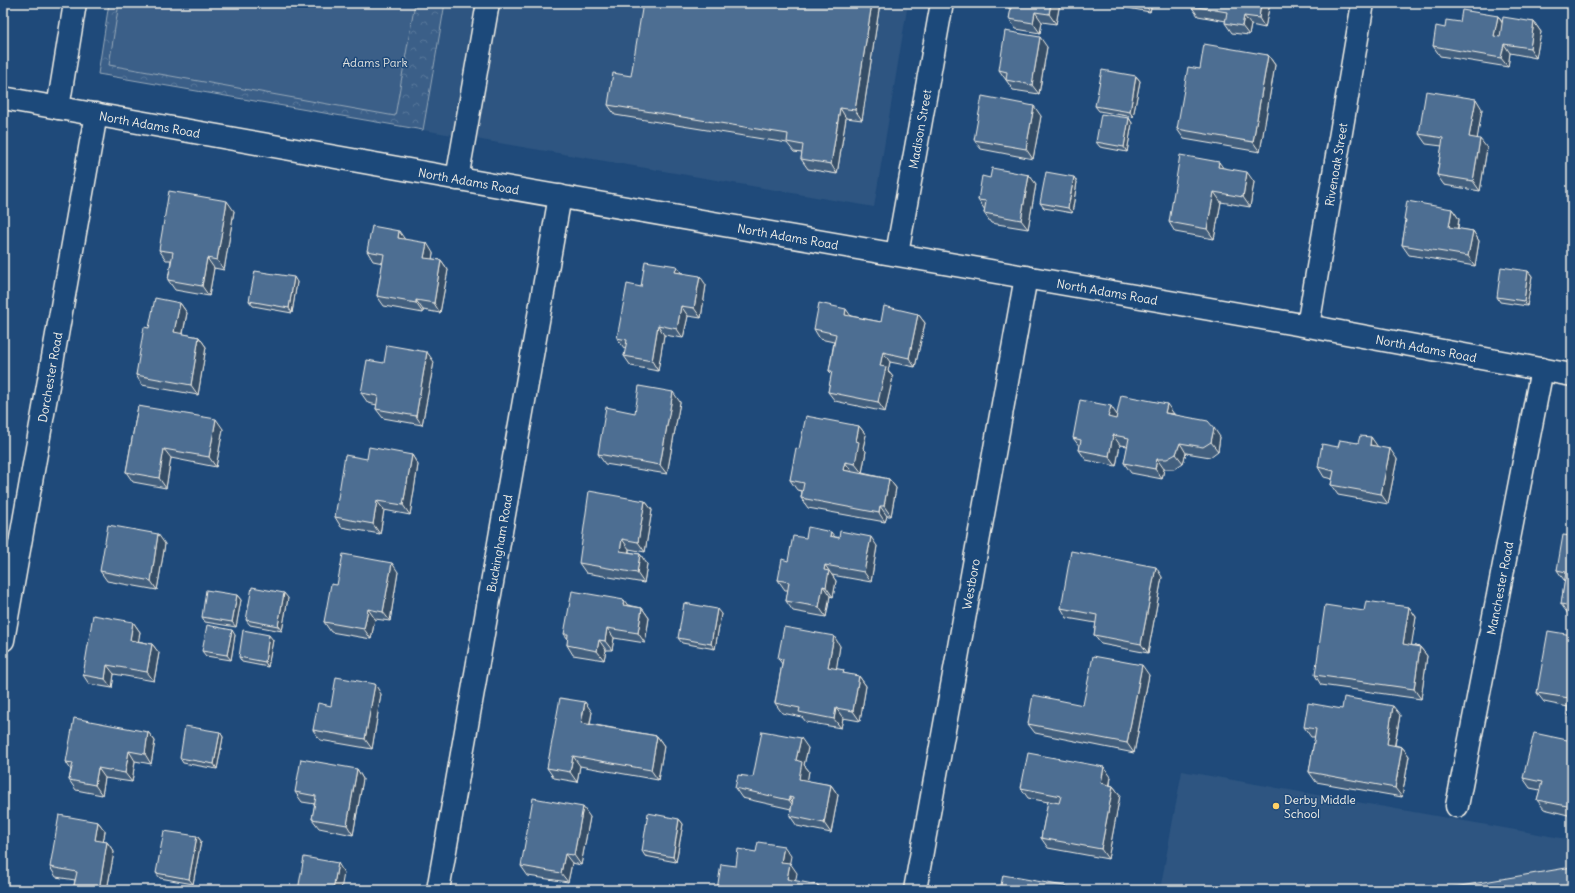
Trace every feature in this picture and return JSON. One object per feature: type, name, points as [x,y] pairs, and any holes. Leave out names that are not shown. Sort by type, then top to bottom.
[{"type":"street","points":[[58,108],[75,3]]},
{"type":"street","points":[[457,179],[488,3]]},
{"type":"street","name":"Madison Street","points":[[897,254],[942,3]]},
{"type":"street","name":"Rivenoak Street","points":[[1308,326],[1363,3]]},
{"type":"street","name":"North Adams Road","points":[[3,98],[457,179],[1308,326],[1572,374]]},
{"type":"street","name":"Dorchester Road","points":[[3,640],[96,114]]},
{"type":"street","name":"Buckingham Road","points":[[438,890],[560,196]]},
{"type":"street","name":"Westboro","points":[[915,890],[1026,277]]},
{"type":"street","name":"Manchester Road","points":[[1457,806],[1542,369]]},
{"type":"shaded area","points":[[445,3],[908,3],[874,207],[423,130]]},
{"type":"shaded area","name":"Derby Middle School","points":[[1182,771],[1572,840],[1572,890],[1160,890]]},
{"type":"green space","name":"Adams Park","points":[[109,3],[445,3],[423,130],[98,74]]},
{"type":"green space","name":"Adams Park","points":[[119,3],[415,3],[395,116],[109,65]]},
{"type":"building","points":[[643,3],[872,3],[855,110],[840,108],[831,164],[801,159],[803,145],[787,142],[788,134],[608,105],[613,73],[631,76]]},
{"type":"building","points":[[1008,3],[1051,3],[1049,14],[1035,12],[1033,23],[1009,19],[1011,8],[1008,7]]},
{"type":"building","points":[[1124,3],[1147,3],[1147,7]]},
{"type":"building","points":[[1192,3],[1261,3],[1259,18],[1244,16],[1242,26],[1225,23],[1227,12],[1191,6]]},
{"type":"building","points":[[1462,10],[1498,16],[1494,36],[1500,37],[1503,17],[1534,22],[1530,48],[1504,44],[1501,58],[1433,46],[1436,26],[1445,28],[1446,20],[1460,22]]},
{"type":"building","points":[[1005,31],[1040,37],[1032,85],[1006,80],[1007,72],[999,70]]},
{"type":"building","points":[[1204,44],[1268,55],[1253,142],[1177,129],[1188,67],[1200,69]]},
{"type":"building","points":[[1102,70],[1136,76],[1130,112],[1095,106]]},
{"type":"building","points":[[1426,91],[1476,99],[1469,137],[1480,139],[1473,181],[1437,175],[1443,138],[1419,134]]},
{"type":"building","points":[[982,96],[1034,106],[1026,149],[974,140]]},
{"type":"building","points":[[1101,114],[1129,118],[1124,147],[1096,142]]},
{"type":"building","points":[[1180,155],[1219,162],[1218,167],[1247,172],[1243,197],[1214,192],[1207,229],[1169,222]]},
{"type":"building","points":[[992,168],[1029,175],[1021,220],[984,213],[986,201],[978,200],[982,176],[990,178]]},
{"type":"building","points":[[1046,172],[1074,177],[1068,208],[1040,203]]},
{"type":"building","points":[[169,191],[227,201],[217,260],[207,258],[202,286],[168,280],[173,252],[159,250]]},
{"type":"building","points":[[1407,201],[1452,209],[1449,227],[1473,231],[1468,256],[1402,245]]},
{"type":"building","points":[[372,226],[399,231],[398,238],[427,243],[424,258],[441,260],[434,303],[416,300],[416,303],[377,296],[384,254],[367,251]]},
{"type":"building","points":[[645,261],[677,266],[675,272],[700,276],[694,308],[681,306],[677,329],[658,325],[652,361],[624,356],[627,340],[617,338],[627,284],[641,287]]},
{"type":"building","points":[[1501,267],[1528,271],[1524,301],[1497,297]]},
{"type":"building","points":[[255,271],[294,277],[289,308],[249,301]]},
{"type":"building","points":[[155,298],[180,303],[174,332],[199,337],[191,385],[136,375],[144,327],[149,328]]},
{"type":"building","points":[[819,303],[846,309],[845,315],[881,322],[884,306],[918,314],[909,358],[883,352],[880,366],[886,367],[878,402],[828,392],[832,371],[829,371],[836,334],[814,329]]},
{"type":"building","points":[[387,345],[427,352],[416,416],[376,409],[378,396],[361,393],[367,360],[384,363]]},
{"type":"building","points":[[639,386],[673,392],[660,465],[598,454],[606,407],[635,413]]},
{"type":"building","points":[[1121,395],[1167,404],[1165,413],[1208,421],[1214,428],[1211,442],[1203,447],[1180,443],[1176,454],[1167,459],[1157,459],[1155,469],[1124,463],[1129,438],[1113,435],[1109,456],[1079,450],[1081,440],[1073,438],[1080,400],[1111,406],[1108,417],[1116,419]]},
{"type":"building","points":[[138,406],[216,419],[209,457],[164,449],[159,478],[126,472]]},
{"type":"building","points":[[806,416],[859,426],[856,441],[859,442],[855,464],[845,462],[843,470],[889,479],[884,506],[880,506],[879,513],[801,498],[804,483],[790,480],[796,448],[799,449]]},
{"type":"building","points":[[1360,436],[1371,437],[1370,445],[1390,449],[1381,494],[1331,485],[1334,471],[1318,467],[1322,444],[1338,447],[1340,440],[1358,443]]},
{"type":"building","points":[[369,447],[412,455],[403,505],[377,501],[373,524],[335,517],[345,455],[367,459]]},
{"type":"building","points":[[589,491],[645,501],[638,542],[622,539],[620,551],[640,554],[637,573],[579,563]]},
{"type":"building","points":[[108,525],[158,534],[151,581],[100,571]]},
{"type":"building","points":[[808,527],[831,532],[830,536],[839,538],[840,531],[871,537],[864,572],[825,565],[824,570],[829,571],[826,587],[823,586],[819,607],[786,601],[789,582],[778,580],[782,559],[788,561],[793,536],[806,538]]},
{"type":"building","points":[[1563,535],[1572,536],[1572,606],[1561,604],[1566,572],[1557,570]]},
{"type":"building","points":[[1071,551],[1156,567],[1141,644],[1094,635],[1097,615],[1061,608]]},
{"type":"building","points":[[343,554],[392,563],[383,612],[368,609],[364,629],[324,622],[331,584],[337,585]]},
{"type":"building","points":[[252,587],[284,593],[278,626],[246,620]]},
{"type":"building","points":[[206,590],[237,595],[232,622],[202,617]]},
{"type":"building","points":[[572,591],[624,600],[623,605],[642,608],[638,633],[607,628],[605,641],[599,640],[597,651],[567,645],[568,634],[564,634]]},
{"type":"building","points":[[1366,601],[1409,607],[1403,644],[1420,647],[1414,689],[1315,675],[1325,605],[1364,611]]},
{"type":"building","points":[[684,603],[717,609],[711,644],[678,638]]},
{"type":"building","points":[[93,615],[133,622],[130,640],[152,644],[147,672],[107,665],[105,679],[83,675]]},
{"type":"building","points":[[207,625],[232,630],[227,655],[202,651]]},
{"type":"building","points":[[784,627],[834,636],[828,667],[844,670],[843,673],[859,676],[853,711],[836,708],[834,719],[799,712],[800,708],[775,703],[783,659],[778,658]]},
{"type":"building","points":[[243,630],[269,635],[265,662],[239,657]]},
{"type":"building","points":[[1548,631],[1572,635],[1572,716],[1567,715],[1569,698],[1537,693]]},
{"type":"building","points":[[1093,656],[1142,665],[1127,743],[1028,724],[1033,695],[1083,705]]},
{"type":"building","points":[[336,677],[375,684],[365,739],[313,730],[318,703],[331,706]]},
{"type":"building","points":[[1344,697],[1393,706],[1387,744],[1402,747],[1395,788],[1309,772],[1316,729],[1304,727],[1308,703],[1342,709]]},
{"type":"building","points":[[560,698],[585,702],[581,723],[657,736],[651,770],[573,756],[570,772],[547,768]]},
{"type":"building","points":[[74,718],[148,732],[145,754],[129,751],[125,773],[98,768],[95,785],[69,780],[73,763],[66,762]]},
{"type":"building","points":[[185,726],[220,732],[214,764],[180,758]]},
{"type":"building","points":[[762,731],[801,738],[796,760],[802,762],[799,779],[831,785],[824,823],[790,816],[793,798],[789,797],[789,800],[735,788],[738,775],[753,777]]},
{"type":"building","points":[[1534,733],[1572,741],[1572,807],[1537,800],[1542,782],[1523,778]]},
{"type":"building","points":[[1028,753],[1104,767],[1101,783],[1113,786],[1101,849],[1041,838],[1048,801],[1059,803],[1061,796],[1021,788]]},
{"type":"building","points":[[301,759],[357,769],[347,825],[312,819],[316,796],[295,792]]},
{"type":"building","points":[[533,798],[583,807],[574,855],[565,854],[561,873],[521,866]]},
{"type":"building","points":[[648,813],[679,819],[673,857],[642,851]]},
{"type":"building","points":[[59,815],[98,822],[95,840],[107,842],[99,890],[73,890],[77,872],[50,867]]},
{"type":"building","points":[[164,831],[197,836],[189,879],[156,873]]},
{"type":"building","points":[[758,842],[784,846],[781,862],[790,863],[787,879],[818,885],[817,890],[717,890],[721,864],[736,866],[738,849],[756,852]]},
{"type":"building","points":[[304,857],[338,863],[333,890],[298,890]]},
{"type":"building","points":[[1572,867],[1572,890],[1437,890]]},
{"type":"building","points":[[1003,875],[1086,890],[1000,890]]},
{"type":"place","name":"Derby Middle School","points":[[1276,806]]}]
